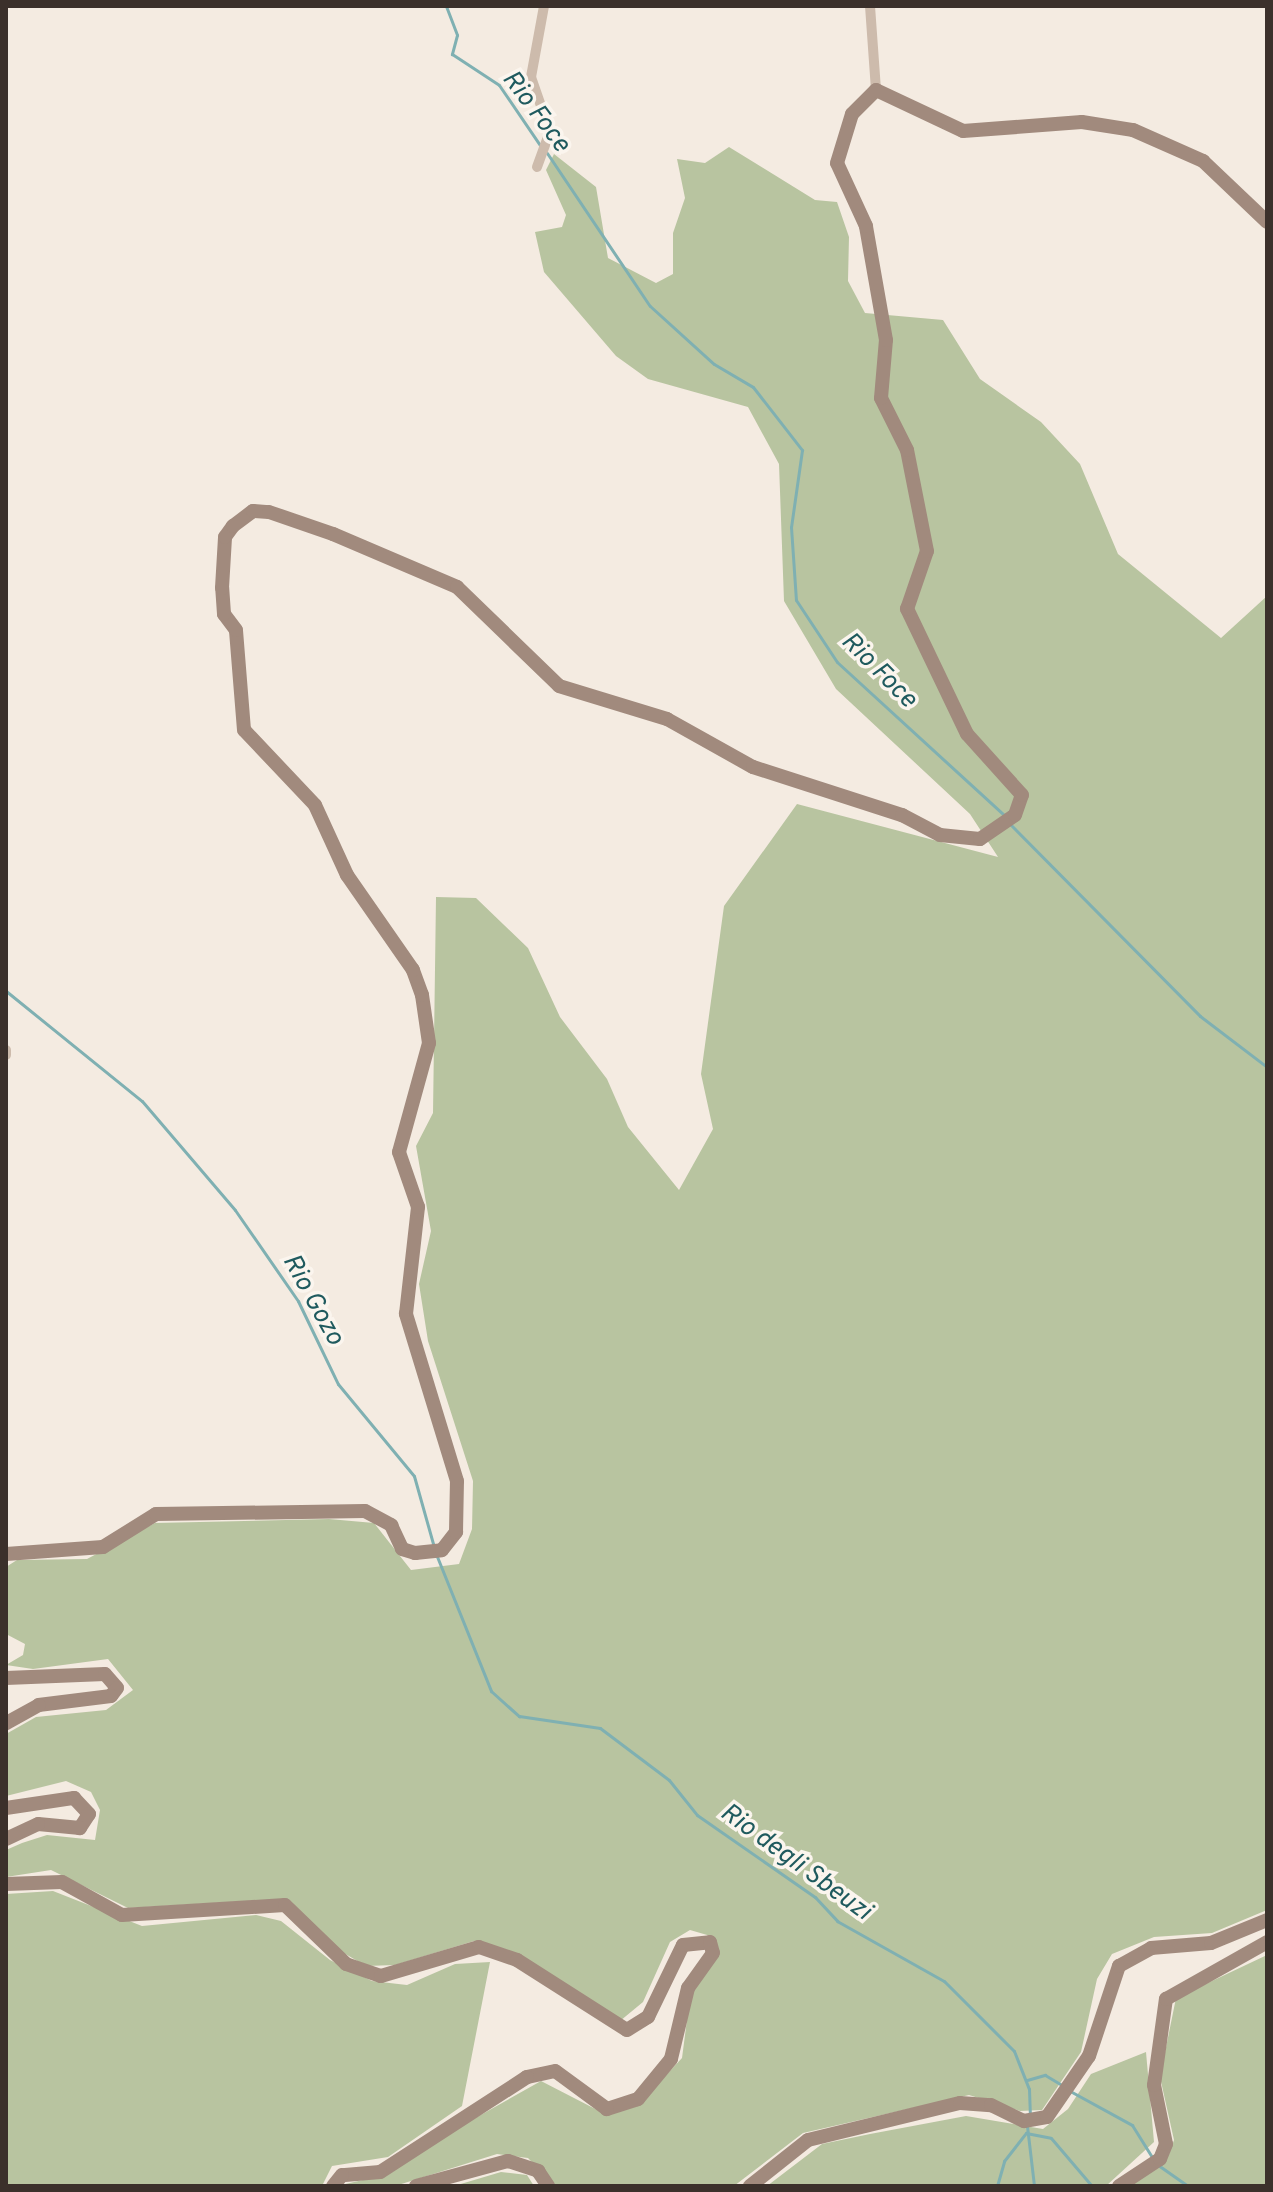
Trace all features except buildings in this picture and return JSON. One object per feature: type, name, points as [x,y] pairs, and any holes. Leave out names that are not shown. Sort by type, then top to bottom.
[{"type":"main road","points":[[6,1554],[103,1547],[156,1514],[365,1511],[391,1525],[402,1549],[423,1554],[442,1550],[456,1532],[457,1481],[406,1314],[418,1207],[399,1152],[429,1043],[422,995],[413,970],[347,875],[315,805],[244,730],[236,630],[224,614],[222,588],[225,537],[233,526],[253,511],[269,512],[457,587],[559,686],[667,719],[753,767],[960,841],[998,829],[1015,815],[1022,795],[967,734],[907,609],[927,551],[919,493],[881,398],[886,340],[872,253],[837,163],[852,114],[876,90],[963,131],[1082,122],[1133,130],[1203,161],[1267,222]]},
{"type":"main road","points":[[6,1678],[105,1674],[117,1688],[111,1696],[39,1705],[6,1723]]},
{"type":"main road","points":[[6,1808],[74,1798],[89,1814],[80,1828],[38,1824],[6,1839]]},
{"type":"main road","points":[[6,1884],[62,1882],[122,1915],[217,1914],[285,1905],[346,1964],[381,1976],[479,1947],[517,1960],[627,2030],[648,2017],[683,1945],[710,1942],[713,1953],[688,1988],[671,2059],[638,2099],[607,2109],[555,2071],[527,2077],[380,2172],[342,2175],[333,2186]]},
{"type":"main road","points":[[750,2186],[808,2140],[918,2119],[960,2103],[1037,2120],[1064,2099],[1078,2077],[1119,1966],[1151,1948],[1211,1943],[1267,1920]]},
{"type":"main road","points":[[1119,2186],[1160,2159],[1166,2144],[1154,2085],[1166,1999],[1267,1942]]},
{"type":"main road","points":[[416,2186],[508,2161],[531,2166],[548,2186]]},
{"type":"street","points":[[537,167],[548,143],[531,77],[544,6]]},
{"type":"street","points":[[870,6],[876,90]]},
{"type":"green space","points":[[729,147],[815,200],[837,202],[849,237],[848,281],[865,313],[943,320],[980,379],[1041,422],[1080,464],[1118,554],[1221,638],[1267,596],[1267,1910],[1212,1933],[1154,1937],[1112,1954],[1097,1979],[1081,2052],[1042,2110],[1020,2111],[969,2095],[803,2133],[734,2186],[555,2186],[528,2158],[497,2154],[395,2186],[337,2186],[367,2179],[541,2081],[607,2115],[638,2105],[682,2058],[690,1997],[719,1951],[714,1937],[690,1930],[670,1942],[643,2002],[620,2021],[474,1941],[395,1965],[366,1966],[330,1945],[283,1899],[128,1908],[51,1870],[6,1877],[6,1850],[47,1835],[95,1840],[100,1810],[91,1792],[66,1781],[6,1796],[6,1734],[36,1717],[106,1710],[133,1690],[108,1659],[33,1669],[6,1665],[23,1655],[25,1644],[6,1634],[6,1567],[17,1560],[87,1559],[155,1523],[329,1519],[374,1523],[411,1570],[459,1564],[472,1529],[473,1481],[428,1341],[419,1284],[431,1231],[416,1146],[433,1113],[436,897],[476,898],[528,948],[560,1017],[607,1079],[628,1127],[679,1190],[713,1129],[701,1074],[724,906],[797,804],[998,857],[970,814],[836,689],[784,601],[779,464],[748,407],[648,379],[616,356],[544,272],[535,232],[562,227],[566,215],[546,170],[554,154],[596,187],[608,258],[656,283],[673,274],[673,233],[685,198],[677,159],[705,163]]},
{"type":"green space","points":[[53,1891],[142,1926],[256,1915],[281,1921],[330,1960],[372,1981],[407,1985],[455,1964],[490,1962],[462,2106],[388,2157],[332,2166],[322,2186],[6,2186],[6,1894]]},
{"type":"green space","points":[[1267,1955],[1267,2186],[1130,2186],[1169,2154],[1174,2140],[1160,2077],[1176,1998]]},
{"type":"green space","points":[[1146,2052],[1154,2142],[1106,2186],[767,2186],[822,2144],[870,2134],[966,2116],[1043,2129],[1068,2109],[1091,2074]]},
{"type":"green space","points":[[501,2172],[527,2175],[534,2186],[454,2186]]},
{"type":"waterway","name":"Rio Foce","points":[[446,6],[457,35],[452,54],[499,85],[542,148]]},
{"type":"waterway","name":"Rio Foce","points":[[547,153],[650,306],[714,364],[753,387],[802,450],[791,527],[796,600],[837,662],[1006,817]]},
{"type":"waterway","name":"Rio Foce","points":[[1010,824],[1200,1016],[1267,1067]]},
{"type":"waterway","name":"Rio Gozo","points":[[6,991],[142,1101],[235,1210],[298,1301],[338,1384],[414,1476],[434,1547]]},
{"type":"waterway","name":"Rio degli Sbeuzi","points":[[436,1554],[491,1691],[519,1716],[600,1728],[669,1780],[697,1815],[815,1897],[837,1921],[944,1981],[1014,2051],[1029,2089],[1030,2115]]},
{"type":"waterway","points":[[1027,2080],[1045,2075],[1063,2086]]},
{"type":"waterway","points":[[1070,2091],[1132,2125],[1153,2159]]},
{"type":"waterway","name":"Rio degli Sbeuzi","points":[[1027,2126],[1034,2186]]},
{"type":"waterway","points":[[997,2186],[1004,2161],[1026,2133],[1051,2138],[1092,2186]]},
{"type":"waterway","points":[[1158,2165],[1188,2186]]}]
